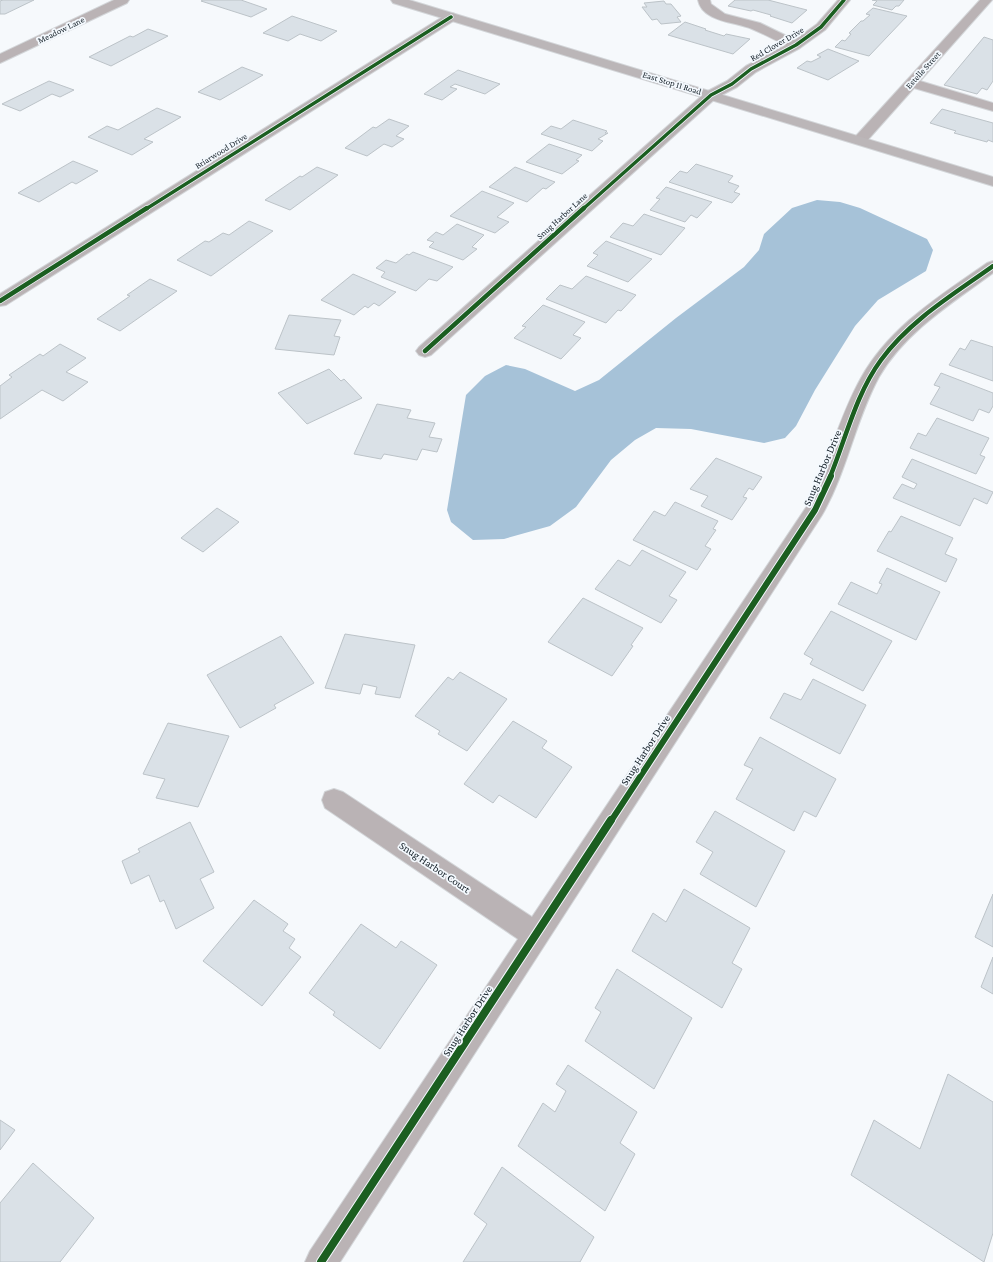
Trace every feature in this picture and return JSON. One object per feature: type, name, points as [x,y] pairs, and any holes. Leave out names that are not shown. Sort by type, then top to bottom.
[{"type":"main road","name":"East Stop 11 Road","points":[[397,0],[860,140],[993,182]]},
{"type":"street","name":"Meadow Lane","points":[[0,59],[123,0]]},
{"type":"street","points":[[704,0],[705,6],[721,17],[756,26],[796,45]]},
{"type":"street","name":"Red Clover Drive","points":[[711,95],[732,84],[751,69],[796,45],[821,27],[844,0]]},
{"type":"street","name":"Estelle Street","points":[[860,140],[986,0]]},
{"type":"street","name":"Briarwood Drive","points":[[0,301],[451,17]]},
{"type":"street","points":[[911,84],[993,107]]},
{"type":"street","name":"Snug Harbor Lane","points":[[424,351],[711,95]]},
{"type":"street","name":"Snug Harbor Drive","points":[[321,1262],[815,510],[825,491],[863,391],[880,362],[909,328],[993,266]]},
{"type":"street","name":"Snug Harbor Court","points":[[334,800],[536,935]]},
{"type":"water","points":[[817,200],[840,202],[860,208],[927,239],[933,250],[926,271],[878,300],[855,326],[815,390],[796,426],[785,438],[764,443],[691,429],[656,428],[635,440],[611,460],[576,507],[550,526],[504,539],[473,540],[451,522],[447,510],[466,395],[485,376],[506,365],[525,369],[575,391],[599,380],[676,318],[744,267],[759,250],[764,234],[792,208]]},
{"type":"building","points":[[34,0],[5,14],[0,14],[0,1]]},
{"type":"building","points":[[241,0],[267,9],[251,17],[201,1]]},
{"type":"building","points":[[735,0],[768,0],[807,10],[792,23],[753,10],[751,11],[728,6]]},
{"type":"building","points":[[872,0],[904,0],[899,6],[896,6],[892,10],[873,5],[877,1]]},
{"type":"building","points":[[664,1],[666,4],[671,4],[681,16],[677,17],[681,22],[661,24],[657,19],[652,20],[642,7],[647,7],[644,3]]},
{"type":"building","points":[[873,8],[907,16],[869,56],[835,47],[842,40],[845,41],[851,34],[849,33],[861,21],[870,15],[866,14]]},
{"type":"building","points":[[292,16],[337,31],[321,41],[300,34],[288,41],[263,33]]},
{"type":"building","points":[[685,22],[724,36],[726,34],[750,39],[733,54],[668,35]]},
{"type":"building","points":[[148,29],[168,36],[111,66],[89,57],[130,36],[133,37]]},
{"type":"building","points":[[984,37],[993,40],[993,81],[987,90],[982,88],[977,94],[944,85]]},
{"type":"building","points":[[828,49],[859,61],[828,80],[797,68],[807,61],[811,62],[821,57],[817,55]]},
{"type":"building","points":[[242,67],[263,75],[220,100],[198,92]]},
{"type":"building","points":[[458,70],[500,84],[485,94],[455,84],[450,87],[457,89],[442,100],[424,94]]},
{"type":"building","points":[[49,81],[74,90],[60,97],[52,94],[20,111],[2,104]]},
{"type":"building","points":[[157,108],[181,117],[144,139],[153,142],[132,155],[88,137],[107,126],[118,130]]},
{"type":"building","points":[[942,109],[993,123],[993,142],[988,140],[987,142],[954,133],[956,131],[930,123]]},
{"type":"building","points":[[389,119],[409,126],[396,136],[404,139],[392,147],[384,144],[367,156],[345,148],[373,127],[376,128]]},
{"type":"building","points":[[573,120],[607,131],[605,133],[608,133],[598,139],[603,141],[592,151],[541,134],[551,126],[561,129]]},
{"type":"building","points":[[549,144],[582,155],[576,160],[579,161],[562,174],[526,162]]},
{"type":"building","points":[[73,161],[98,171],[76,184],[72,182],[39,202],[18,193]]},
{"type":"building","points":[[696,164],[733,176],[728,182],[739,186],[734,192],[740,194],[732,203],[669,182],[680,171],[687,173]]},
{"type":"building","points":[[317,167],[338,175],[290,210],[265,200],[300,176],[302,177]]},
{"type":"building","points":[[515,167],[555,182],[546,189],[543,188],[527,202],[489,187]]},
{"type":"building","points":[[666,187],[712,202],[697,218],[691,215],[685,222],[650,210],[660,199],[656,198]]},
{"type":"building","points":[[482,191],[514,203],[497,217],[509,222],[495,233],[450,216]]},
{"type":"building","points":[[644,214],[685,228],[661,255],[610,237],[623,223],[633,226]]},
{"type":"building","points":[[249,221],[273,231],[211,276],[177,260],[205,241],[209,242],[223,233],[229,235]]},
{"type":"building","points":[[457,224],[484,235],[472,247],[477,249],[463,260],[429,247],[434,242],[427,240],[436,232],[443,235]]},
{"type":"building","points":[[606,241],[652,259],[628,282],[587,266],[598,255],[593,253]]},
{"type":"building","points":[[413,252],[453,267],[437,281],[429,279],[416,291],[381,277],[385,272],[376,268],[386,260],[396,263],[407,254],[409,255]]},
{"type":"building","points":[[353,274],[396,292],[379,306],[374,303],[368,308],[365,306],[354,315],[321,300]]},
{"type":"building","points":[[586,276],[636,295],[621,311],[618,310],[606,323],[546,299],[560,285],[572,289]]},
{"type":"building","points":[[150,279],[177,291],[120,331],[97,319],[130,296],[127,295]]},
{"type":"building","points":[[543,305],[585,322],[573,335],[581,338],[561,359],[514,338],[526,327],[522,326]]},
{"type":"building","points":[[289,315],[341,320],[334,336],[340,337],[334,355],[275,349]]},
{"type":"building","points":[[971,340],[993,347],[993,381],[949,365],[960,348],[965,350]]},
{"type":"building","points":[[60,344],[86,358],[66,372],[88,382],[63,401],[42,390],[0,419],[0,386],[12,377],[9,375],[40,354],[43,356]]},
{"type":"building","points":[[329,369],[341,381],[344,379],[362,398],[307,424],[278,393]]},
{"type":"building","points":[[941,373],[993,393],[993,406],[989,413],[979,409],[973,421],[930,404],[940,387],[934,385]]},
{"type":"building","points":[[377,404],[411,410],[407,418],[435,423],[429,437],[442,439],[437,452],[422,449],[417,460],[384,454],[381,459],[354,454]]},
{"type":"building","points":[[937,418],[989,438],[980,455],[985,457],[976,474],[910,448],[918,433],[926,436]]},
{"type":"building","points":[[716,458],[762,477],[753,490],[749,488],[743,497],[747,498],[732,520],[701,506],[708,496],[690,489]]},
{"type":"building","points":[[912,459],[993,492],[987,504],[974,498],[960,526],[893,498],[902,484],[914,489],[917,484],[902,477]]},
{"type":"building","points":[[675,502],[718,521],[713,529],[716,530],[705,546],[711,549],[697,570],[633,540],[654,511],[665,516]]},
{"type":"building","points":[[217,508],[239,522],[203,552],[181,538]]},
{"type":"building","points":[[901,516],[953,538],[945,554],[957,559],[946,582],[877,551],[889,531],[891,532]]},
{"type":"building","points":[[642,550],[686,572],[669,596],[677,600],[661,623],[595,589],[618,560],[630,566]]},
{"type":"building","points":[[887,568],[940,592],[916,640],[838,604],[851,582],[877,594],[882,584],[879,583]]},
{"type":"building","points":[[583,598],[643,628],[631,645],[633,646],[612,676],[548,642]]},
{"type":"building","points":[[831,611],[892,641],[863,691],[810,664],[813,659],[804,654]]},
{"type":"building","points":[[345,634],[415,645],[400,698],[375,694],[377,687],[363,684],[360,694],[325,688]]},
{"type":"building","points":[[281,636],[314,683],[274,705],[276,708],[240,728],[207,675]]},
{"type":"building","points":[[460,672],[507,699],[467,751],[438,734],[440,731],[415,716],[448,677],[453,680]]},
{"type":"building","points":[[813,679],[866,705],[840,754],[770,718],[784,693],[801,700]]},
{"type":"building","points":[[513,721],[547,741],[542,748],[572,767],[536,818],[499,795],[493,803],[464,784]]},
{"type":"building","points":[[168,723],[229,736],[198,807],[156,798],[165,779],[143,774]]},
{"type":"building","points":[[760,737],[836,779],[816,817],[804,811],[794,831],[736,799],[753,769],[744,765]]},
{"type":"building","points":[[715,811],[785,851],[756,907],[700,874],[713,852],[696,842]]},
{"type":"building","points":[[190,822],[214,872],[200,879],[214,908],[176,929],[164,900],[160,902],[149,875],[131,884],[122,861],[140,852],[138,849]]},
{"type":"building","points":[[684,889],[750,928],[732,963],[742,969],[722,1008],[632,951],[653,913],[666,922]]},
{"type":"building","points":[[993,894],[993,947],[975,937]]},
{"type":"building","points":[[254,900],[288,924],[283,931],[295,939],[289,948],[301,957],[262,1006],[203,961]]},
{"type":"building","points":[[361,924],[396,948],[401,941],[437,965],[380,1049],[333,1015],[335,1012],[309,993]]},
{"type":"building","points":[[993,957],[993,994],[981,987]]},
{"type":"building","points":[[617,969],[692,1018],[654,1089],[585,1041],[601,1012],[595,1008]]},
{"type":"building","points":[[568,1065],[637,1112],[620,1143],[635,1154],[605,1211],[518,1146],[543,1103],[555,1112],[566,1091],[556,1084]]},
{"type":"building","points":[[948,1074],[993,1102],[993,1233],[984,1262],[851,1175],[874,1120],[920,1149]]},
{"type":"building","points":[[0,1120],[15,1130],[0,1150]]},
{"type":"building","points":[[33,1163],[94,1218],[60,1262],[0,1262],[0,1203]]},
{"type":"building","points":[[502,1167],[594,1237],[580,1262],[463,1262],[487,1224],[474,1214]]},
{"type":"cycle path","points":[[425,351],[711,95],[732,84],[751,69],[796,45],[821,27],[844,0]]},
{"type":"cycle path","points":[[0,301],[451,17]]},
{"type":"cycle path","points":[[321,1262],[815,510],[830,478],[862,394],[881,360],[894,344],[925,315],[993,266]]}]
